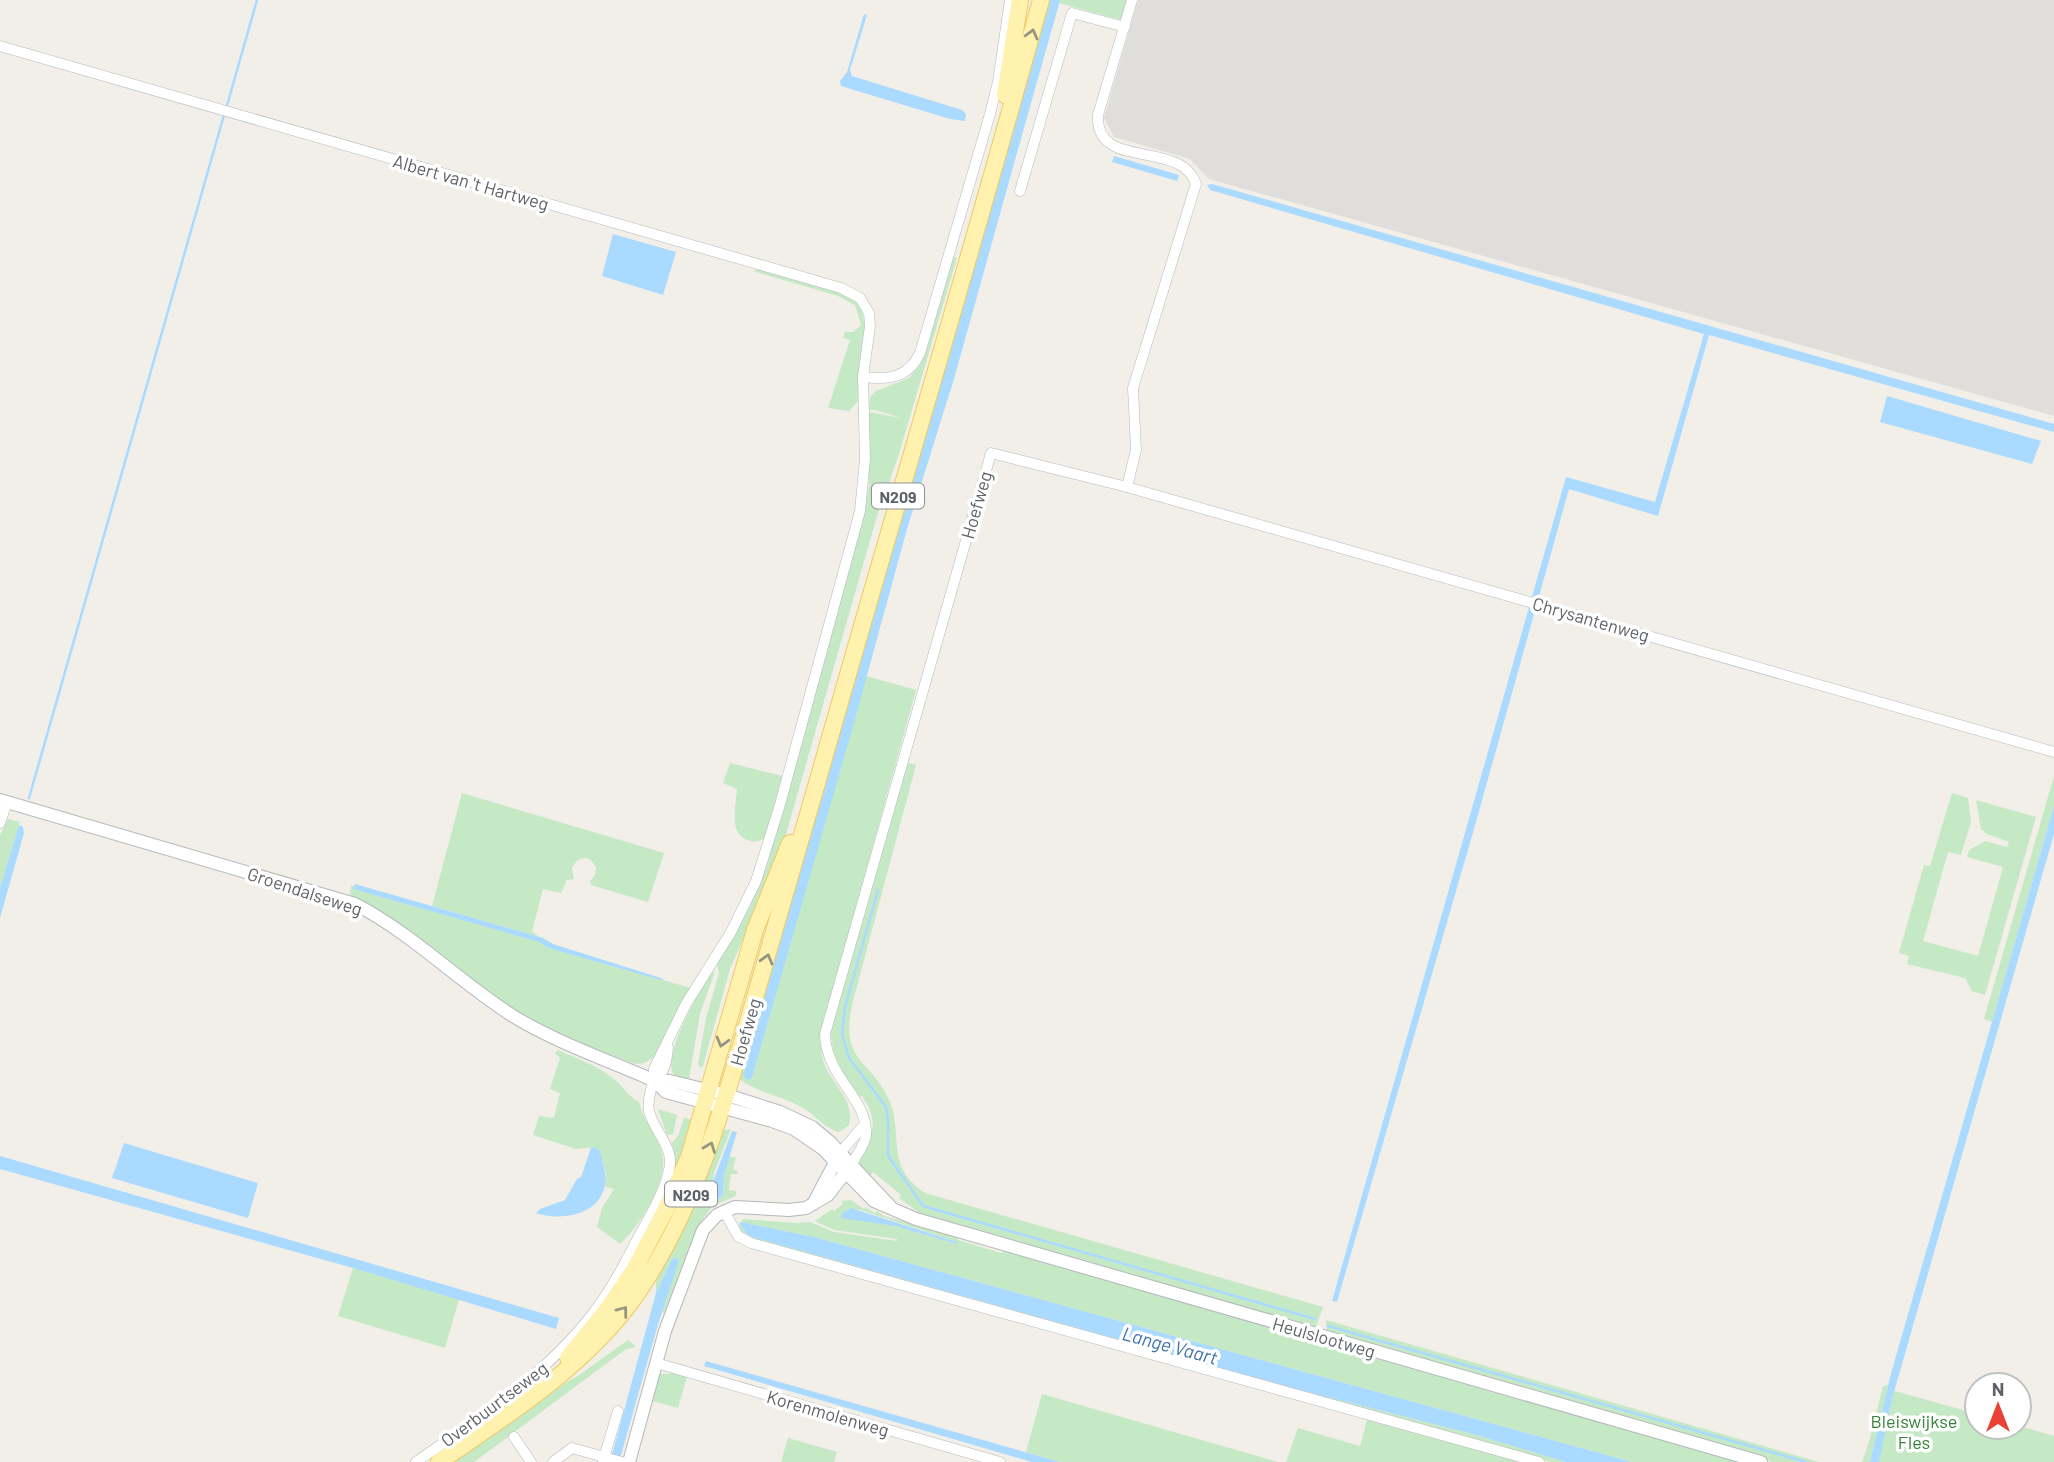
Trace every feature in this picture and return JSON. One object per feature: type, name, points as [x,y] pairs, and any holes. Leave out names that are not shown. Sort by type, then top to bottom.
[{"type":"main road","name":"Hoefweg","points":[[706,1097],[755,930],[796,825],[859,598],[1004,107],[1020,0]]},
{"type":"main road","name":"Hoefweg","points":[[725,1102],[1041,0]]},
{"type":"main road","name":"Overbuurtseweg","points":[[538,1390],[589,1333],[634,1270],[689,1157],[706,1097]]},
{"type":"main road","name":"Overbuurtseweg","points":[[439,1462],[502,1419],[579,1360],[636,1295],[700,1174],[725,1102]]},
{"type":"street","points":[[655,1082],[667,1061],[668,1045],[686,1004],[741,913],[767,849],[860,512],[865,459],[863,377],[889,379],[903,374],[910,369],[920,353],[990,114],[998,82],[1010,0]]},
{"type":"street","points":[[1127,487],[1136,450],[1133,388],[1196,184],[1192,173],[1181,164],[1111,145],[1101,137],[1097,124],[1098,115],[1132,0]]},
{"type":"street","points":[[1020,191],[1072,13],[1125,27]]},
{"type":"street","name":"Albert van 't Hartweg","points":[[0,46],[853,292],[869,313],[870,326],[863,377]]},
{"type":"street","name":"Hoefweg","points":[[864,1125],[860,1109],[832,1067],[825,1034],[991,453],[1127,487]]},
{"type":"street","name":"Chrysantenweg","points":[[1127,487],[2054,752]]},
{"type":"street","points":[[0,823],[3,801]]},
{"type":"street","name":"Groendalseweg","points":[[3,801],[355,904],[382,918],[513,1016],[655,1082],[670,1081],[706,1097],[725,1102]]},
{"type":"street","name":"Overbuurtseweg","points":[[416,1462],[524,1385],[550,1362],[606,1295],[661,1194],[670,1168],[665,1141],[649,1111],[655,1082]]},
{"type":"street","name":"Heulslootweg","points":[[725,1102],[780,1112],[812,1127],[874,1201],[916,1219],[1761,1462]]},
{"type":"street","points":[[813,1204],[838,1157],[864,1125]]},
{"type":"street","points":[[629,1462],[656,1363],[698,1239],[712,1219],[724,1211],[742,1206],[797,1211],[828,1195],[849,1169],[864,1140],[864,1125]]},
{"type":"street","points":[[724,1211],[738,1236],[751,1244],[1539,1462]]},
{"type":"street","name":"Korenmolenweg","points":[[656,1363],[1000,1462]]},
{"type":"street","points":[[606,1459],[618,1410]]},
{"type":"street","points":[[514,1437],[531,1462]]},
{"type":"street","points":[[552,1462],[572,1448],[622,1462]]},
{"type":"shaded area","points":[[1138,0],[2054,0],[2054,416],[1209,179],[1190,159],[1114,137],[1104,118]]},
{"type":"green space","points":[[1060,0],[1128,0],[1122,20],[1059,3]]},
{"type":"green space","points":[[953,257],[957,258],[898,457],[877,516],[780,855],[730,969],[703,1066],[700,1068],[698,1064],[706,1018],[719,973],[717,964],[749,908],[767,865],[858,538],[869,487],[869,412],[901,418],[869,410],[870,397],[876,391],[909,378],[920,365]]},
{"type":"green space","points":[[758,269],[845,294],[858,304],[865,326],[858,401],[849,411],[828,408],[850,340],[843,338],[845,332],[853,332],[861,325],[855,305],[838,296],[753,271]]},
{"type":"green space","points":[[928,417],[743,1074],[752,1078],[866,676],[916,690],[821,1033],[825,1066],[849,1108],[849,1125],[839,1132],[798,1105],[747,1084],[739,1079],[738,1073]]},
{"type":"green space","points":[[905,762],[916,765],[849,1024],[853,1049],[889,1100],[897,1149],[904,1172],[912,1183],[925,1193],[1323,1307],[1315,1329],[927,1218],[899,1198],[901,1195],[873,1172],[870,1177],[861,1169],[862,1151],[872,1130],[873,1121],[862,1096],[860,1097],[849,1082],[840,1066],[833,1050],[831,1031]]},
{"type":"green space","points":[[730,763],[782,776],[765,838],[761,840],[750,841],[742,837],[735,826],[737,789],[723,783]]},
{"type":"green space","points":[[2054,776],[2054,806],[1992,1022],[1984,1019]]},
{"type":"green space","points":[[462,793],[664,853],[648,902],[591,885],[596,867],[590,859],[584,858],[579,859],[572,868],[574,879],[567,880],[561,893],[543,889],[532,931],[539,937],[432,906]]},
{"type":"green space","points":[[1952,793],[1968,798],[1971,822],[1961,855],[1948,852],[1923,941],[1978,956],[2003,867],[1967,857],[1969,850],[1985,841],[2007,847],[2009,842],[1981,829],[1976,800],[2036,817],[1985,995],[1972,991],[1965,978],[1907,964],[1909,956],[1899,953],[1924,865],[1930,866]]},
{"type":"green space","points":[[8,819],[20,822],[0,888],[0,835]]},
{"type":"green space","points":[[351,885],[354,889],[539,942],[548,948],[691,988],[653,1058],[635,1064],[570,1039],[523,1016],[350,897]]},
{"type":"green space","points":[[713,970],[700,1014],[689,1079],[676,1076],[671,1066],[673,1051],[689,1012]]},
{"type":"green space","points":[[558,1050],[604,1072],[639,1102],[662,1152],[663,1163],[657,1189],[644,1215],[620,1244],[597,1227],[602,1208],[614,1189],[604,1186],[606,1174],[600,1151],[594,1147],[576,1149],[533,1135],[539,1116],[554,1118],[560,1093],[550,1089],[560,1058],[555,1053]]},
{"type":"green space","points":[[658,1109],[677,1115],[673,1134],[667,1135]]},
{"type":"green space","points":[[684,1118],[692,1120],[692,1128],[677,1169],[674,1168],[672,1143],[678,1136]]},
{"type":"green space","points":[[731,1129],[714,1173],[711,1205],[723,1195],[729,1156],[736,1158],[733,1169],[738,1172],[731,1174],[729,1190],[736,1191],[736,1196],[712,1206],[701,1222],[664,1313],[662,1312],[676,1258],[672,1259],[656,1293],[656,1274],[698,1199],[722,1131]]},
{"type":"green space","points":[[851,1200],[875,1213],[877,1211],[884,1216],[956,1236],[958,1240],[1001,1253],[1006,1250],[1746,1462],[1632,1462],[814,1237],[741,1222],[743,1219],[810,1222],[834,1232],[897,1241],[834,1230],[815,1221],[832,1209],[834,1211],[843,1204],[841,1201]],"holes":[[[858,1209],[957,1242],[867,1221]]]},
{"type":"green space","points":[[739,1224],[749,1236],[1566,1462],[1551,1462],[752,1241],[741,1233]]},
{"type":"green space","points":[[353,1268],[459,1299],[445,1348],[338,1316]]},
{"type":"green space","points":[[1326,1320],[1819,1462],[1772,1462],[1742,1451],[1327,1332]]},
{"type":"green space","points":[[628,1340],[636,1347],[626,1349],[474,1462],[453,1462],[506,1426],[546,1394],[579,1375]]},
{"type":"green space","points":[[671,1371],[687,1376],[678,1408],[653,1401],[660,1374],[670,1374]]},
{"type":"green space","points":[[1888,1385],[1870,1462],[1862,1462],[1883,1386]]},
{"type":"green space","name":"Bleiswijkse Fles","points":[[1890,1391],[1963,1410],[1963,1441],[2033,1441],[2033,1430],[2054,1436],[2054,1462],[1873,1462]]},
{"type":"green space","points":[[1042,1394],[1278,1462],[1060,1462],[1026,1452]]},
{"type":"green space","points":[[1368,1416],[1530,1462],[1286,1462],[1298,1428],[1360,1446]]},
{"type":"green space","points":[[788,1438],[837,1452],[834,1462],[781,1462]]},
{"type":"water","points":[[864,14],[867,15],[850,70],[852,76],[962,110],[966,114],[965,121],[950,119],[841,86],[840,81],[847,72]]},
{"type":"water","points":[[1012,131],[1022,135],[954,379],[907,529],[752,1078],[747,1080],[743,1074]]},
{"type":"water","points":[[1114,156],[1179,175],[1177,181],[1112,162]]},
{"type":"water","points":[[1212,184],[2054,424],[2054,432],[1709,335],[1658,516],[1569,489],[1337,1302],[1332,1301],[1566,477],[1655,502],[1704,334],[1210,190],[1207,185]]},
{"type":"water","points":[[613,234],[676,252],[663,295],[602,276]]},
{"type":"water","points":[[1887,396],[2041,441],[2032,464],[1880,422]]},
{"type":"water","points":[[2054,806],[2054,834],[1892,1399],[1879,1462],[1870,1462],[1890,1377]]},
{"type":"water","points":[[19,825],[23,827],[24,833],[0,918],[0,888]]},
{"type":"water","points":[[355,884],[543,938],[553,944],[664,979],[548,948],[539,942],[353,889]]},
{"type":"water","points":[[732,1131],[737,1132],[724,1175],[723,1195],[711,1205],[705,1203]]},
{"type":"water","points":[[124,1143],[258,1183],[248,1218],[112,1178]]},
{"type":"water","points":[[591,1148],[600,1151],[605,1175],[600,1198],[585,1211],[576,1214],[555,1216],[536,1213],[565,1200],[577,1179],[581,1177]]},
{"type":"water","points":[[0,1156],[559,1318],[556,1329],[353,1268],[0,1169]]},
{"type":"water","points":[[851,1208],[957,1244],[895,1226],[841,1218],[842,1213]]},
{"type":"water","name":"Lange Vaart","points":[[741,1222],[814,1237],[1632,1462],[1566,1462],[749,1236],[739,1224]]},
{"type":"water","points":[[672,1259],[679,1261],[619,1462],[610,1462],[656,1293]]},
{"type":"water","points":[[706,1361],[1060,1462],[1032,1462],[704,1366]]},
{"type":"waterway","points":[[226,109],[257,0]]},
{"type":"waterway","points":[[1014,145],[1055,0]]},
{"type":"waterway","points":[[29,798],[224,115]]},
{"type":"waterway","points":[[878,890],[845,1007],[842,1034],[849,1058],[886,1107],[888,1156],[923,1206],[1315,1319]]},
{"type":"waterway","points":[[1328,1326],[1806,1462]]}]
